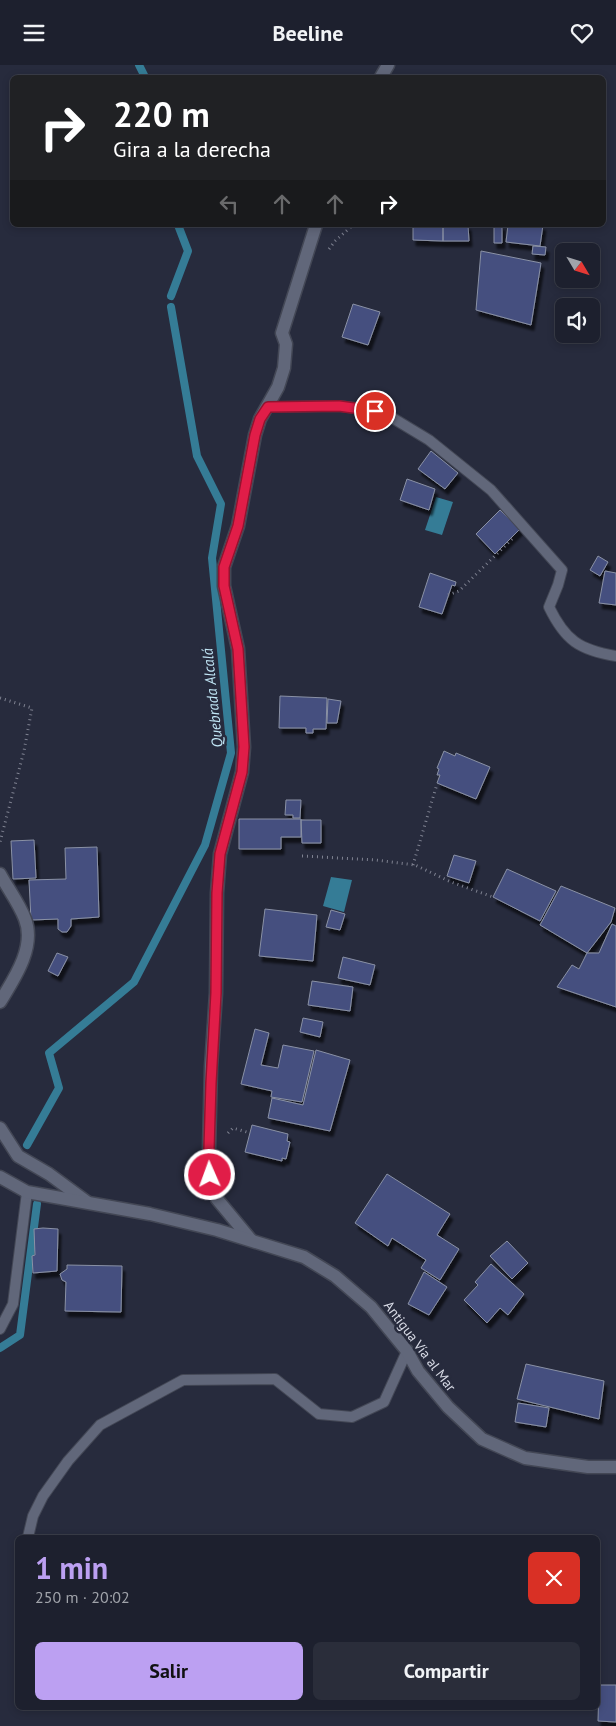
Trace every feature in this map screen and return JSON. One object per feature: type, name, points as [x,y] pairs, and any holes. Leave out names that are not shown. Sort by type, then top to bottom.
[{"type":"street","points":[[252,1240],[217,1199],[210,1175],[211,1062],[216,993],[217,893],[220,854],[242,772],[244,747],[238,649],[224,586],[224,567],[238,526],[255,435],[260,419],[278,387],[284,368],[286,344],[282,333],[315,227]]},
{"type":"street","points":[[0,874],[25,920],[28,944],[13,980],[0,1002]]},
{"type":"street","points":[[0,1128],[18,1156],[87,1202]]},
{"type":"street","name":"Antigua Vía al Mar","points":[[0,1177],[27,1192],[150,1214],[217,1230],[304,1257],[335,1276],[371,1307],[407,1351],[418,1371],[448,1407],[482,1439],[525,1458],[588,1467],[616,1467]]},
{"type":"lane","points":[[268,407],[339,406],[364,409],[386,414],[429,440],[491,490],[562,570],[549,607],[558,626],[567,637],[586,648],[616,656]]},
{"type":"lane","points":[[0,1329],[13,1304],[27,1192]]},
{"type":"lane","points":[[28,1535],[32,1516],[43,1496],[68,1461],[100,1425],[183,1380],[275,1379],[319,1414],[352,1417],[384,1402],[407,1351]]},
{"type":"path","points":[[448,595],[459,591],[524,527]]},
{"type":"path","points":[[0,698],[32,708],[24,751],[0,842]]},
{"type":"path","points":[[413,865],[437,784]]},
{"type":"path","points":[[302,856],[376,860],[413,865],[451,882],[493,897]]},
{"type":"water","points":[[436,497],[453,502],[442,535],[425,530]]},
{"type":"water","points":[[331,877],[352,880],[344,912],[323,906]]},
{"type":"building","points":[[413,227],[443,227],[443,241],[413,240]]},
{"type":"building","points":[[443,227],[468,227],[469,241],[443,241]]},
{"type":"building","points":[[494,227],[502,227],[502,243],[494,243]]},
{"type":"building","points":[[508,227],[543,227],[540,246],[506,242]]},
{"type":"building","points":[[533,246],[546,247],[545,255],[532,254]]},
{"type":"building","points":[[481,251],[541,263],[531,325],[476,310]]},
{"type":"building","points":[[353,304],[380,312],[368,345],[342,337]]},
{"type":"building","points":[[431,451],[458,473],[445,489],[418,469]]},
{"type":"building","points":[[407,479],[435,489],[429,510],[400,500]]},
{"type":"building","points":[[500,510],[520,529],[495,554],[476,534]]},
{"type":"building","points":[[598,556],[608,562],[600,576],[590,570]]},
{"type":"building","points":[[605,571],[616,573],[616,605],[599,603]]},
{"type":"building","points":[[430,573],[456,582],[455,586],[452,585],[442,614],[419,607]]},
{"type":"building","points":[[280,696],[327,698],[326,729],[313,729],[313,733],[306,733],[306,728],[279,728]]},
{"type":"building","points":[[328,699],[341,701],[337,723],[327,723]]},
{"type":"building","points":[[444,751],[455,756],[456,753],[490,767],[476,799],[437,783],[440,775],[437,775],[439,769],[437,768]]},
{"type":"building","points":[[286,800],[301,800],[300,818],[293,818],[293,815],[285,815]]},
{"type":"building","points":[[239,819],[301,819],[301,837],[281,837],[281,849],[239,849]]},
{"type":"building","points":[[301,820],[321,820],[321,843],[302,843]]},
{"type":"building","points":[[34,840],[36,878],[13,879],[11,841]]},
{"type":"building","points":[[97,847],[99,917],[71,919],[71,926],[67,932],[62,932],[58,929],[58,919],[31,920],[29,880],[66,879],[65,848]]},
{"type":"building","points":[[454,855],[476,861],[469,883],[447,876]]},
{"type":"building","points":[[507,869],[556,891],[540,921],[493,897]]},
{"type":"building","points":[[561,886],[615,908],[611,922],[587,953],[540,925]]},
{"type":"building","points":[[265,909],[317,915],[313,961],[259,956]]},
{"type":"building","points":[[331,910],[345,914],[340,930],[326,927]]},
{"type":"building","points":[[612,924],[616,926],[616,1007],[557,987],[572,965],[579,969],[587,953],[599,953]]},
{"type":"building","points":[[57,953],[68,957],[58,976],[48,971]]},
{"type":"building","points":[[343,957],[375,965],[370,985],[338,978]]},
{"type":"building","points":[[312,981],[353,987],[350,1011],[308,1005]]},
{"type":"building","points":[[303,1018],[323,1022],[320,1037],[300,1032]]},
{"type":"building","points":[[255,1029],[269,1033],[261,1065],[278,1068],[283,1045],[314,1051],[302,1102],[271,1097],[272,1091],[241,1084]]},
{"type":"building","points":[[316,1050],[350,1060],[330,1131],[268,1118],[272,1098],[303,1105]]},
{"type":"building","points":[[252,1125],[288,1134],[287,1141],[290,1142],[286,1159],[282,1158],[282,1161],[245,1152]]},
{"type":"building","points":[[387,1174],[450,1214],[437,1235],[459,1249],[440,1280],[421,1268],[426,1260],[392,1238],[388,1246],[355,1223]]},
{"type":"building","points":[[34,1229],[58,1229],[57,1271],[33,1273],[32,1256],[35,1255]]},
{"type":"building","points":[[507,1241],[528,1263],[512,1279],[490,1256]]},
{"type":"building","points":[[491,1264],[524,1294],[508,1315],[500,1308],[487,1323],[464,1300],[478,1285],[475,1282]]},
{"type":"building","points":[[67,1265],[122,1266],[121,1312],[65,1311],[66,1282],[62,1280],[60,1274],[67,1269]]},
{"type":"building","points":[[424,1272],[447,1287],[429,1315],[408,1304]]},
{"type":"building","points":[[526,1364],[604,1381],[599,1419],[517,1399]]},
{"type":"building","points":[[518,1403],[549,1408],[546,1427],[515,1422]]},
{"type":"building","points":[[600,1685],[616,1685],[616,1722],[598,1721]]},
{"type":"waterway","name":"Quebrada Alcalá","points":[[139,65],[144,75]]},
{"type":"waterway","name":"Quebrada Alcalá","points":[[171,296],[188,251],[179,227]]},
{"type":"waterway","name":"Quebrada Alcalá","points":[[27,1145],[59,1088],[49,1053],[134,982],[205,845],[231,753],[212,558],[221,504],[197,456],[171,307]]},
{"type":"waterway","name":"Quebrada Alcalá","points":[[0,1348],[20,1335],[37,1204]]},
{"type":"route","points":[[210,1175],[211,1083],[220,854],[242,772],[244,747],[238,649],[224,586],[224,567],[238,526],[255,435],[260,419],[268,407],[339,406],[375,411]]}]
